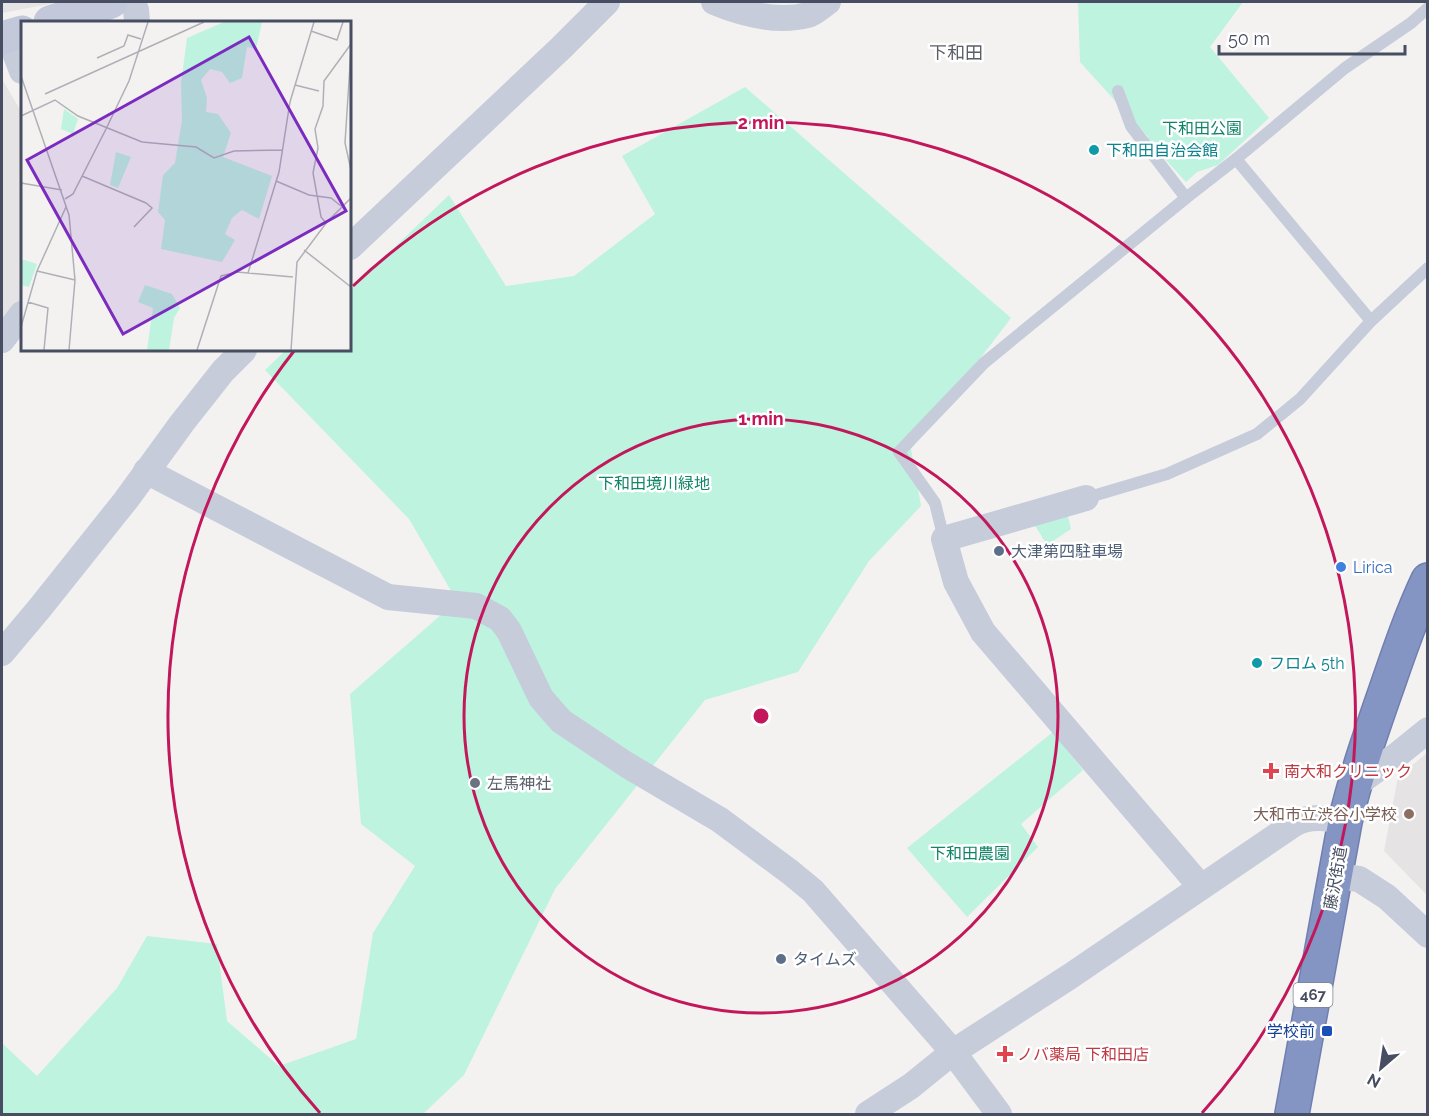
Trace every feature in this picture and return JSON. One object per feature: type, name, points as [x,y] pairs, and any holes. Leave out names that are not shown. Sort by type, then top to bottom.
[{"type":"highway","name":"藤沢街道","points":[[1293,1114],[1345,822],[1354,786],[1414,611],[1428,580]]},
{"type":"street","points":[[53,21],[111,2]]},
{"type":"street","points":[[133,2],[137,21]]},
{"type":"street","points":[[351,246],[607,2]]},
{"type":"street","points":[[714,2],[761,16],[787,18],[811,14],[828,2]]},
{"type":"street","points":[[11,36],[21,68]]},
{"type":"street","points":[[2,340],[21,315]]},
{"type":"street","points":[[2,653],[126,500],[223,371],[243,351]]},
{"type":"street","points":[[146,471],[388,597],[476,606],[500,619],[509,631],[542,698],[561,721],[627,765],[720,820],[813,891],[953,1052],[999,1114]]},
{"type":"street","points":[[1086,498],[944,539],[956,582],[983,632],[1201,887]]},
{"type":"street","points":[[1354,786],[1428,730]]},
{"type":"street","points":[[868,1114],[911,1086],[953,1052],[1302,820],[1322,817],[1345,822]]},
{"type":"street","points":[[1335,876],[1359,879],[1387,897],[1428,935]]},
{"type":"lane","points":[[944,539],[935,503],[899,452],[984,363],[1345,68],[1411,23],[1428,8]]},
{"type":"lane","points":[[1118,91],[1131,126],[1186,198]]},
{"type":"lane","points":[[1236,159],[1371,321]]},
{"type":"lane","points":[[1086,498],[1167,474],[1257,434],[1300,399],[1371,321],[1428,268]]},
{"type":"shaded area","points":[[2,2],[56,2],[2,13]]},
{"type":"shaded area","points":[[2,79],[21,111],[21,301],[2,325]]},
{"type":"shaded area","name":"大和市立渋谷小学校","points":[[1427,753],[1427,895],[1384,851],[1398,777]]},
{"type":"green space","name":"下和田公園","points":[[1078,2],[1243,2],[1210,47],[1269,118],[1218,165],[1197,172],[1186,182],[1080,62]]},
{"type":"green space","name":"下和田境川緑地","points":[[745,87],[1011,318],[911,449],[921,506],[869,561],[798,672],[705,700],[555,889],[464,1075],[423,1114],[2,1114],[2,1043],[37,1076],[117,988],[147,936],[217,944],[227,1021],[279,1066],[356,1039],[373,933],[415,866],[361,824],[350,694],[457,601],[409,519],[265,370],[285,351],[351,351],[351,289],[449,195],[506,286],[574,276],[655,214],[622,156]]},
{"type":"green space","points":[[1066,508],[1071,529],[1047,545],[1031,519]]},
{"type":"green space","name":"下和田農園","points":[[1053,732],[1083,770],[1021,824],[1038,847],[967,917],[907,848]]},
{"type":"place","name":"下和田自治会館","points":[[1094,150]]},
{"type":"place","name":"大津第四駐車場","points":[[999,551]]},
{"type":"place","name":"Lirica","points":[[1341,567]]},
{"type":"place","name":"フロム 5th","points":[[1257,663]]},
{"type":"place","name":"南大和クリニック","points":[[1271,771]]},
{"type":"place","name":"左馬神社","points":[[475,783]]},
{"type":"place","name":"大和市立渋谷小学校","points":[[1409,814]]},
{"type":"place","name":"タイムズ","points":[[781,959]]},
{"type":"place","name":"学校前","points":[[1327,1031]]},
{"type":"place","name":"ノバ薬局 下和田店","points":[[1005,1054]]},
{"type":"district","name":"下和田","points":[[956,53]]}]
